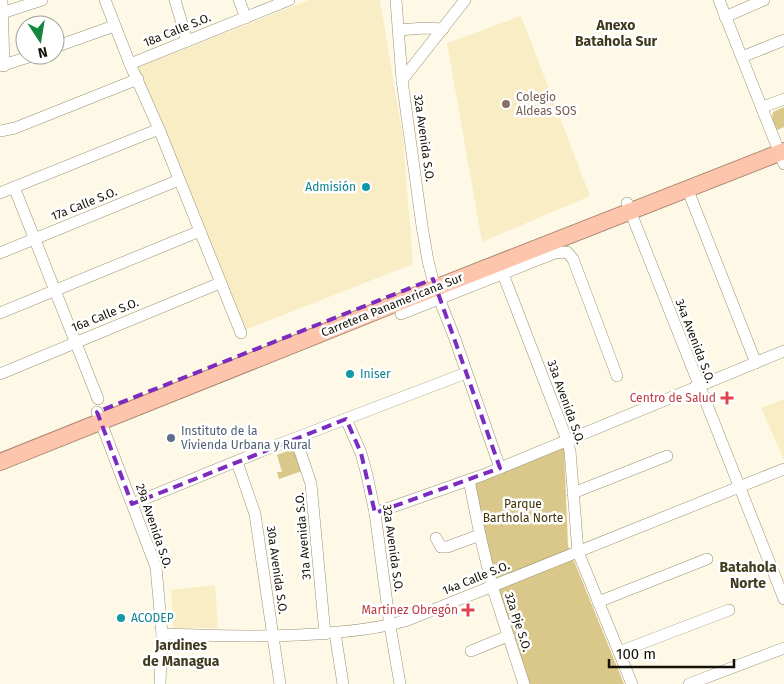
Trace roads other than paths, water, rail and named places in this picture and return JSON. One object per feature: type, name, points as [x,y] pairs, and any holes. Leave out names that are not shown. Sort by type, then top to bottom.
[{"type":"highway","name":"Carretera Panamericana Sur","points":[[628,207],[688,188],[782,151]]},
{"type":"highway","name":"Carretera Panamericana Sur","points":[[0,451],[99,411],[436,289],[628,207],[782,151]]},
{"type":"highway","name":"Carretera Panamericana Sur","points":[[0,462],[99,411]]},
{"type":"street","points":[[2,0],[2,66],[15,62]]},
{"type":"street","points":[[2,13],[42,0]]},
{"type":"street","points":[[104,0],[159,129],[241,333]]},
{"type":"street","points":[[175,0],[187,41]]},
{"type":"street","points":[[239,0],[246,18]]},
{"type":"street","name":"18a Calle S.O.","points":[[130,64],[289,0]]},
{"type":"street","name":"32a Avenida S.O.","points":[[396,0],[402,80],[422,226],[436,289],[500,468]]},
{"type":"street","points":[[402,80],[465,0]]},
{"type":"street","points":[[719,0],[782,151]]},
{"type":"street","points":[[725,17],[764,0]]},
{"type":"street","points":[[65,44],[114,26]]},
{"type":"street","points":[[399,30],[443,29]]},
{"type":"street","points":[[742,57],[784,40]]},
{"type":"street","points":[[0,131],[15,128],[138,79]]},
{"type":"street","points":[[763,107],[784,99]]},
{"type":"street","points":[[0,193],[159,129]]},
{"type":"street","name":"17a Calle S.O.","points":[[0,253],[179,180]]},
{"type":"street","name":"29a Avenida S.O.","points":[[14,187],[36,239],[156,567],[162,634],[160,684]]},
{"type":"street","points":[[688,188],[756,363]]},
{"type":"street","name":"34a Avenida S.O.","points":[[628,207],[784,599]]},
{"type":"street","points":[[0,313],[200,231]]},
{"type":"street","points":[[401,314],[436,289],[503,274],[555,253],[566,252],[573,259],[617,376]]},
{"type":"street","name":"33a Avenida S.O.","points":[[503,274],[570,451],[578,552],[632,684]]},
{"type":"street","name":"16a Calle S.O.","points":[[0,374],[220,283]]},
{"type":"street","points":[[375,513],[500,468],[784,352]]},
{"type":"street","points":[[132,504],[296,438],[466,373]]},
{"type":"street","name":"32a Avenida S.O.","points":[[346,419],[361,453],[375,513],[390,626],[400,684]]},
{"type":"street","name":"31a Avenida S.O.","points":[[296,438],[311,484],[330,633],[343,684]]},
{"type":"street","points":[[573,493],[667,456]]},
{"type":"street","name":"30a Avenida S.O.","points":[[237,462],[255,514],[280,684]]},
{"type":"street","name":"14a Calle S.O.","points":[[162,634],[273,637],[390,626],[784,469]]},
{"type":"street","name":"32a Pje S.O.","points":[[469,480],[492,586],[524,684]]},
{"type":"street","points":[[436,538],[441,547],[447,547],[480,535]]},
{"type":"street","points":[[598,602],[708,559]]},
{"type":"street","points":[[619,652],[728,610]]},
{"type":"street","points":[[471,651],[508,636]]},
{"type":"street","points":[[689,684],[784,648]]},
{"type":"place","name":"Colegio Aldeas SOS","points":[[506,104]]},
{"type":"place","name":"Admisión","points":[[366,187]]},
{"type":"place","name":"Iniser","points":[[350,374]]},
{"type":"place","name":"Centro de Salud","points":[[727,398]]},
{"type":"place","name":"Instituto de la Vivienda Urbana y Rural","points":[[171,438]]},
{"type":"place","name":"Martinez Obregón","points":[[468,610]]},
{"type":"place","name":"ACODEP","points":[[121,618]]},
{"type":"district","name":"Anexo Batahola Sur","points":[[616,33]]},
{"type":"district","name":"Batahola Norte","points":[[748,576]]},
{"type":"district","name":"Jardines de Managua","points":[[181,654]]},
{"type":"park label","name":"Parque Barthola Norte","points":[[523,511]]}]
